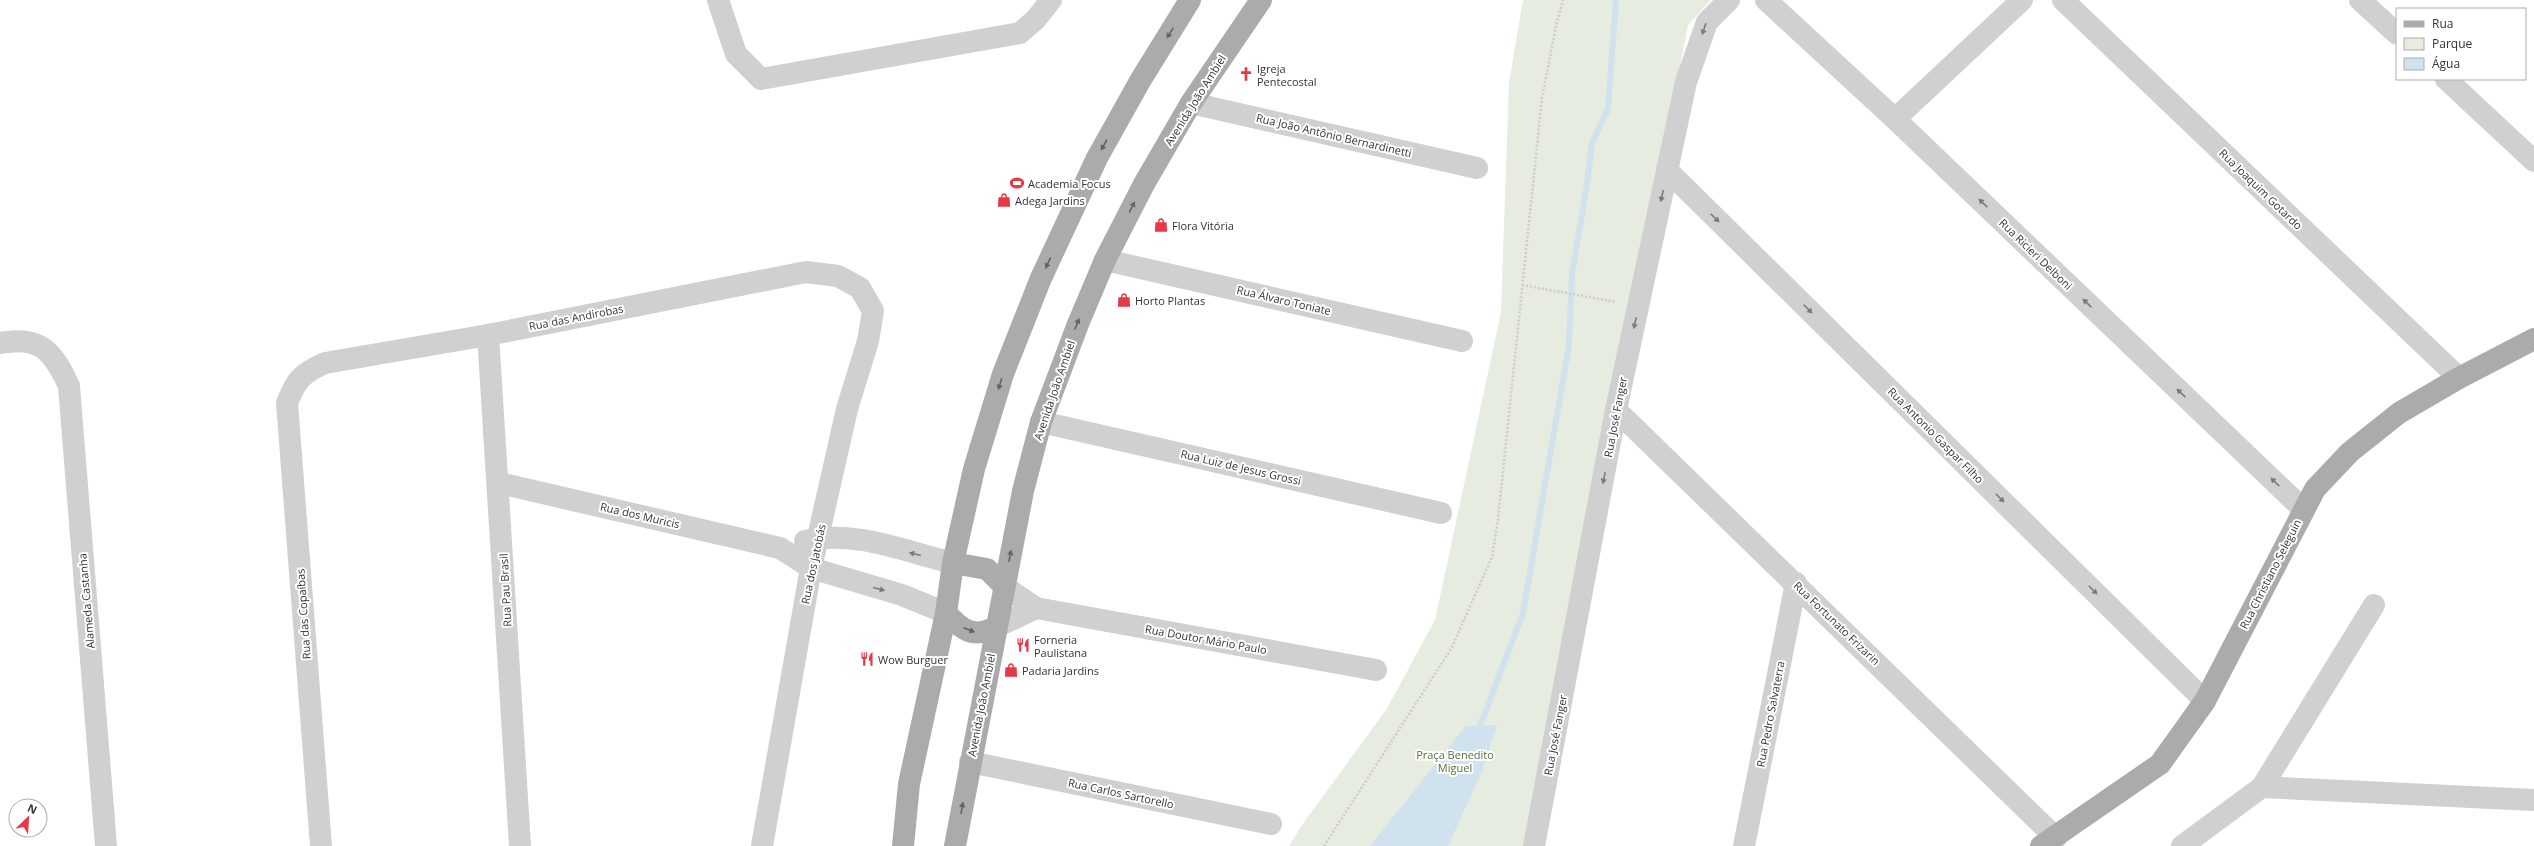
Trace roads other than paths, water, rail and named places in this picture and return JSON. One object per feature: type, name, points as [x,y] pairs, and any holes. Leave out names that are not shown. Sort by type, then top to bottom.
[{"type":"main road","points":[[903,846],[910,784],[946,613],[953,563],[974,469],[999,389],[1041,278],[1097,158],[1140,81],[1190,0]]},
{"type":"main road","name":"Avenida João Ambiel","points":[[955,846],[1023,491],[1041,422],[1078,324],[1105,260],[1144,184],[1191,103],[1261,0]]},
{"type":"main road","name":"Rua Christiano Seleguin","points":[[2049,842],[2160,764],[2205,700],[2303,509],[2315,489],[2350,452],[2399,413],[2459,378],[2534,339]]},
{"type":"main road","points":[[953,563],[987,569],[1004,586]]},
{"type":"main road","points":[[946,613],[957,625],[972,632],[984,633],[996,627]]},
{"type":"street","points":[[718,0],[736,54],[761,79],[1020,33],[1036,19],[1050,0]]},
{"type":"street","name":"Rua José Fanger","points":[[1534,846],[1616,410],[1686,82],[1707,22],[1729,0]]},
{"type":"street","name":"Rua Ricieri Delboni","points":[[1766,0],[1895,119],[2303,509]]},
{"type":"street","points":[[1895,119],[2022,0]]},
{"type":"street","name":"Rua Joaquim Gotardo","points":[[2063,0],[2459,378]]},
{"type":"street","points":[[2360,0],[2396,33]]},
{"type":"street","points":[[2447,80],[2534,161]]},
{"type":"street","name":"Rua João Antônio Bernardinetti","points":[[1191,103],[1477,168]]},
{"type":"street","name":"Rua Antonio Gaspar Filho","points":[[1667,170],[2205,700]]},
{"type":"street","name":"Rua Álvaro Toniate","points":[[1105,260],[1462,341]]},
{"type":"street","name":"Rua das Andirobas","points":[[295,383],[308,370],[325,363],[488,335],[806,272],[838,276],[860,288]]},
{"type":"street","name":"Rua dos Jatobás","points":[[762,846],[811,568],[847,409],[868,341],[873,310],[860,288]]},
{"type":"street","name":"Rua Pau Brasil","points":[[488,335],[499,483],[520,846]]},
{"type":"street","name":"Alameda Castanha","points":[[0,343],[38,344],[56,359],[69,386],[106,846]]},
{"type":"street","name":"Rua das Copaíbas","points":[[295,383],[287,403],[321,846]]},
{"type":"street","name":"Rua Fortunato Frizarin","points":[[1616,410],[1796,583],[2049,842]]},
{"type":"street","name":"Rua Luiz de Jesus Grossi","points":[[1041,422],[1441,513]]},
{"type":"street","name":"Rua dos Muricis","points":[[499,483],[780,548],[811,568],[902,595],[946,613]]},
{"type":"street","name":"Rua dos Muricis","points":[[780,548],[818,538],[850,537],[953,563]]},
{"type":"street","name":"Rua Pedro Salvaterra","points":[[1744,846],[1796,583]]},
{"type":"street","name":"Rua Doutor Mário Paulo","points":[[1004,586],[1036,608],[1376,670]]},
{"type":"street","points":[[2182,846],[2262,787],[2374,605]]},
{"type":"street","points":[[996,627],[1036,608]]},
{"type":"street","name":"Rua Carlos Sartorello","points":[[970,762],[1271,824]]},
{"type":"street","points":[[2262,787],[2534,800]]},
{"type":"water","points":[[1497,725],[1482,771],[1448,846],[1370,846],[1466,726]]},
{"type":"waterway","points":[[1480,726],[1523,613],[1569,345],[1572,274],[1586,191],[1592,143],[1608,109],[1616,0]]},
{"type":"place","name":"Igreja Pentecostal","points":[[1246,74]]},
{"type":"place","name":"Academia Focus","points":[[1017,183]]},
{"type":"place","name":"Adega Jardins","points":[[1004,200]]},
{"type":"place","name":"Flora Vitória","points":[[1161,225]]},
{"type":"place","name":"Horto Plantas","points":[[1124,300]]},
{"type":"place","name":"Forneria Paulistana","points":[[1023,645]]},
{"type":"place","name":"Wow Burguer","points":[[867,659]]},
{"type":"place","name":"Padaria Jardins","points":[[1011,670]]},
{"type":"park label","name":"Praça Benedito Miguel","points":[[1455,760]]}]
